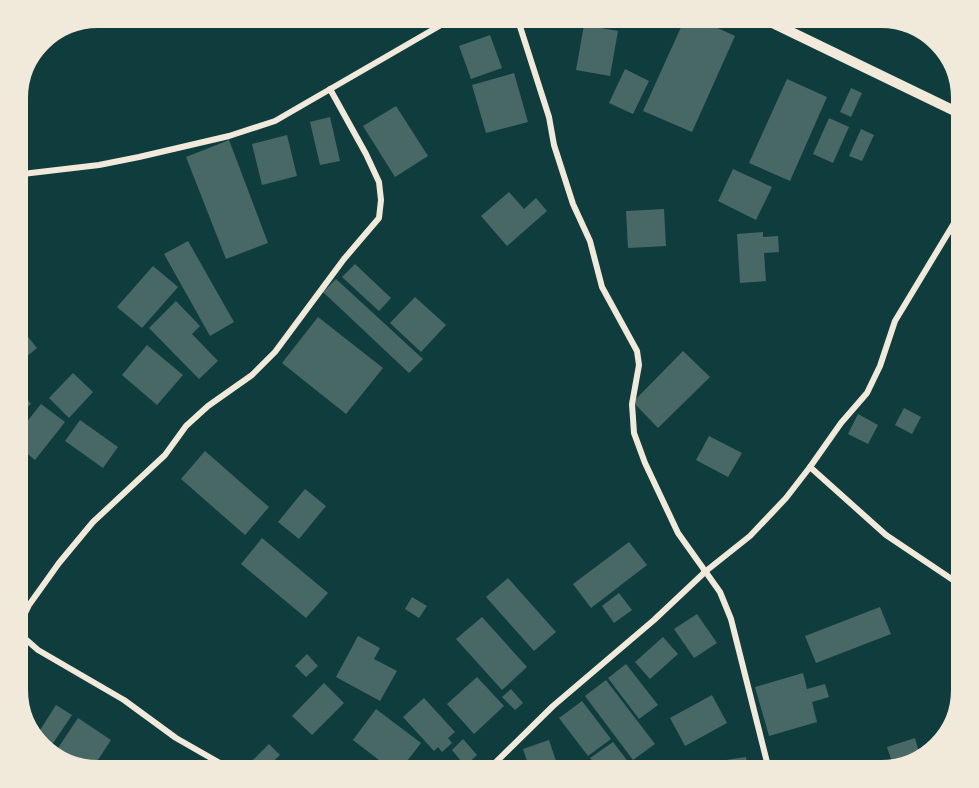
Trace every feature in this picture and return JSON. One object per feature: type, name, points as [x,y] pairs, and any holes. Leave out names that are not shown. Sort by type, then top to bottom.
[{"type":"street","points":[[24,174],[109,163],[229,136],[275,121],[443,24]]},
{"type":"street","points":[[519,24],[549,117],[554,145],[573,204],[591,241],[602,287],[637,351],[639,364],[632,404],[634,433],[645,463],[678,532],[720,591],[731,619],[767,764]]},
{"type":"street","points":[[775,24],[955,111]]},
{"type":"street","points":[[24,614],[59,563],[93,522],[165,455],[186,426],[208,406],[252,375],[275,352],[344,259],[367,235],[379,218],[380,182],[330,89]]},
{"type":"street","points":[[494,764],[553,706],[654,620],[706,571],[750,536],[786,498],[841,423],[867,393],[880,366],[895,321],[955,223]]},
{"type":"street","points":[[810,467],[886,535],[955,581]]},
{"type":"street","points":[[24,639],[38,650],[124,700],[176,738],[222,764]]},
{"type":"building","points":[[682,24],[709,24],[735,36],[692,132],[643,111]]},
{"type":"building","points":[[584,25],[618,31],[610,76],[576,70]]},
{"type":"building","points":[[490,35],[502,68],[471,79],[459,46]]},
{"type":"building","points":[[625,69],[649,81],[633,114],[609,103]]},
{"type":"building","points":[[514,73],[528,122],[486,133],[472,85]]},
{"type":"building","points":[[787,79],[827,97],[790,181],[749,163]]},
{"type":"building","points":[[851,88],[862,93],[851,117],[840,112]]},
{"type":"building","points":[[396,106],[428,156],[395,177],[363,126]]},
{"type":"building","points":[[330,117],[340,161],[320,165],[310,122]]},
{"type":"building","points":[[829,118],[849,127],[833,163],[813,154]]},
{"type":"building","points":[[861,129],[874,135],[862,161],[849,156]]},
{"type":"building","points":[[287,135],[297,176],[262,185],[252,144]]},
{"type":"building","points":[[229,140],[268,243],[226,259],[186,157]]},
{"type":"building","points":[[733,169],[772,187],[756,220],[718,201]]},
{"type":"building","points":[[509,192],[524,209],[536,198],[547,211],[507,246],[481,216]]},
{"type":"building","points":[[664,209],[666,246],[628,248],[626,211]]},
{"type":"building","points":[[763,232],[763,237],[778,236],[779,252],[764,253],[766,281],[740,283],[737,234]]},
{"type":"building","points":[[188,241],[234,322],[210,336],[164,254]]},
{"type":"building","points":[[355,264],[391,298],[379,311],[342,277]]},
{"type":"building","points":[[153,266],[178,287],[142,328],[117,307]]},
{"type":"building","points":[[336,279],[423,359],[409,373],[323,292]]},
{"type":"building","points":[[415,297],[446,325],[421,352],[390,323]]},
{"type":"building","points":[[176,301],[200,326],[192,334],[218,361],[199,379],[149,328]]},
{"type":"building","points":[[318,317],[383,368],[346,414],[282,363]]},
{"type":"building","points":[[24,332],[37,348],[24,359]]},
{"type":"building","points":[[147,345],[183,375],[157,405],[122,375]]},
{"type":"building","points":[[683,351],[710,377],[658,428],[633,402]]},
{"type":"building","points":[[73,373],[93,392],[69,418],[49,398]]},
{"type":"building","points":[[24,395],[31,404],[24,410]]},
{"type":"building","points":[[41,404],[65,422],[35,460],[24,451],[24,425]]},
{"type":"building","points":[[904,408],[921,417],[912,434],[895,425]]},
{"type":"building","points":[[858,414],[878,425],[868,444],[848,434]]},
{"type":"building","points":[[80,420],[118,447],[103,468],[65,441]]},
{"type":"building","points":[[709,436],[742,453],[728,477],[696,460]]},
{"type":"building","points":[[205,451],[269,507],[245,535],[181,479]]},
{"type":"building","points":[[305,489],[326,506],[299,539],[278,522]]},
{"type":"building","points":[[262,538],[328,593],[306,618],[241,564]]},
{"type":"building","points":[[629,542],[647,565],[591,608],[573,584]]},
{"type":"building","points":[[508,578],[556,632],[534,651],[486,597]]},
{"type":"building","points":[[619,593],[632,610],[614,623],[602,606]]},
{"type":"building","points":[[412,597],[427,606],[419,618],[405,609]]},
{"type":"building","points":[[880,607],[891,634],[816,663],[805,636]]},
{"type":"building","points":[[697,614],[717,643],[694,658],[674,629]]},
{"type":"building","points":[[482,617],[527,667],[502,690],[456,639]]},
{"type":"building","points":[[358,636],[380,648],[374,659],[397,671],[380,701],[336,677]]},
{"type":"building","points":[[663,637],[678,654],[650,679],[635,662]]},
{"type":"building","points":[[307,654],[318,666],[306,677],[295,666]]},
{"type":"building","points":[[626,664],[658,705],[639,719],[608,678]]},
{"type":"building","points":[[803,673],[807,689],[825,684],[829,697],[812,702],[817,722],[769,736],[755,687]]},
{"type":"building","points":[[477,677],[504,706],[474,734],[447,704]]},
{"type":"building","points":[[606,680],[655,744],[633,760],[585,696]]},
{"type":"building","points":[[324,683],[344,703],[312,735],[292,716]]},
{"type":"building","points":[[511,689],[523,703],[515,710],[502,697]]},
{"type":"building","points":[[712,695],[727,723],[685,746],[670,718]]},
{"type":"building","points":[[424,698],[455,732],[448,738],[452,743],[442,752],[438,747],[434,751],[403,717]]},
{"type":"building","points":[[582,701],[611,739],[588,756],[559,718]]},
{"type":"building","points":[[56,705],[72,715],[50,747],[38,733]]},
{"type":"building","points":[[376,709],[421,743],[405,764],[384,764],[353,740]]},
{"type":"building","points":[[78,718],[111,740],[95,764],[84,763],[56,751]]},
{"type":"building","points":[[915,738],[919,753],[892,763],[887,747]]},
{"type":"building","points":[[463,739],[477,755],[467,764],[463,764],[452,750]]},
{"type":"building","points":[[549,740],[557,764],[528,764],[523,749]]},
{"type":"building","points":[[613,742],[630,764],[595,764],[590,758]]},
{"type":"building","points":[[269,744],[280,755],[270,764],[253,764],[251,762]]},
{"type":"building","points":[[746,757],[747,764],[727,764],[726,760]]}]
